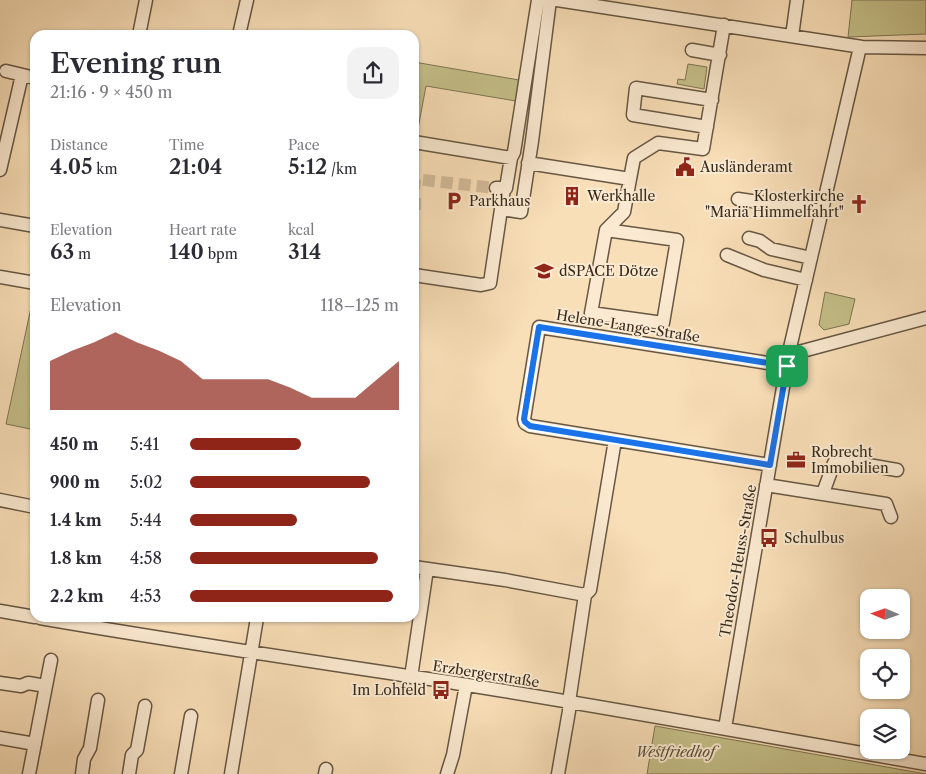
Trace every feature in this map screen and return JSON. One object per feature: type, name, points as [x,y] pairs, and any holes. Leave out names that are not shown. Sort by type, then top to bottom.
[{"type":"street","points":[[140,30],[146,0]]},
{"type":"street","points":[[240,30],[247,0]]},
{"type":"street","points":[[419,275],[481,285],[490,283],[502,209],[500,189],[506,188],[511,158],[514,152],[538,0]]},
{"type":"street","points":[[502,209],[521,212],[550,0]]},
{"type":"street","points":[[557,0],[617,5],[860,47],[926,48]]},
{"type":"street","points":[[792,36],[797,0]]},
{"type":"street","points":[[606,230],[677,240],[663,323],[591,312],[606,230],[624,212],[634,158],[658,143],[703,150],[724,25]]},
{"type":"street","name":"Theodor-Heuss-Straße","points":[[724,728],[789,352],[860,47]]},
{"type":"street","points":[[692,50],[720,54]]},
{"type":"street","points":[[0,170],[29,76],[6,71]]},
{"type":"street","points":[[707,127],[633,115],[636,88],[712,100]]},
{"type":"street","points":[[419,143],[511,158]]},
{"type":"street","points":[[528,163],[630,180]]},
{"type":"street","points":[[738,199],[822,210]]},
{"type":"street","points":[[0,220],[30,225]]},
{"type":"street","points":[[749,238],[771,248],[811,258]]},
{"type":"street","points":[[727,255],[764,270],[806,280]]},
{"type":"street","points":[[0,277],[30,282]]},
{"type":"street","points":[[789,352],[795,353],[926,318]]},
{"type":"street","name":"Helene-Lange-Straße","points":[[770,465],[530,426],[524,419],[539,327],[787,366]]},
{"type":"street","points":[[558,774],[586,595],[590,590],[614,440]]},
{"type":"street","points":[[823,493],[834,463],[845,461],[898,470]]},
{"type":"street","points":[[766,485],[886,504],[891,517]]},
{"type":"street","points":[[0,500],[30,506]]},
{"type":"street","points":[[419,567],[586,595]]},
{"type":"street","points":[[410,677],[428,568]]},
{"type":"street","points":[[0,611],[30,615]]},
{"type":"street","name":"Erzbergerstraße","points":[[98,622],[113,623],[252,653],[570,702],[926,764]]},
{"type":"street","points":[[231,774],[256,622]]},
{"type":"street","points":[[29,774],[51,660]]},
{"type":"street","points":[[0,683],[21,686],[28,683],[46,686]]},
{"type":"street","points":[[447,774],[453,756],[466,685]]},
{"type":"street","points":[[82,774],[84,759],[90,748],[98,700]]},
{"type":"street","points":[[128,774],[132,755],[137,750],[145,706]]},
{"type":"street","points":[[181,774],[190,716]]},
{"type":"street","points":[[0,738],[35,744]]},
{"type":"green space","points":[[852,0],[926,0],[926,34],[848,37]]},
{"type":"green space","points":[[419,63],[519,80],[516,101],[426,86],[419,123]]},
{"type":"green space","points":[[688,64],[707,67],[704,89],[677,84],[678,79],[685,80]]},
{"type":"green space","points":[[825,292],[855,299],[849,324],[824,330],[819,325]]},
{"type":"green space","points":[[30,312],[30,429],[6,424]]},
{"type":"green space","name":"Westfriedhof","points":[[655,726],[926,774],[647,774]]},
{"type":"tunnel","points":[[419,179],[496,188]]},
{"type":"place","name":"Ausländeramt","points":[[685,167]]},
{"type":"place","name":"Werkhalle","points":[[572,196]]},
{"type":"place","name":"Parkhaus","points":[[454,201]]},
{"type":"place","name":"Klosterkirche \"Mariä Himmelfahrt\"","points":[[859,204]]},
{"type":"place","name":"dSPACE Dötze","points":[[544,271]]},
{"type":"place","name":"Robrecht Immobilien","points":[[796,460]]},
{"type":"place","name":"Schulbus","points":[[769,538]]},
{"type":"place","name":"Im Lohfeld","points":[[441,690]]},
{"type":"route","points":[[539,327],[787,366],[770,465],[530,426],[524,419],[539,327]]}]
